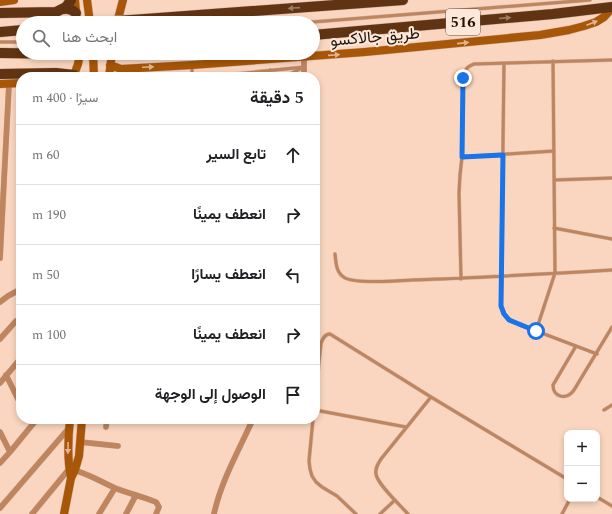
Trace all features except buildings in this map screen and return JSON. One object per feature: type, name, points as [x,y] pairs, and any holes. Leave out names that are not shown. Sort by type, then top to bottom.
[{"type":"highway","points":[[63,9],[71,0]]},
{"type":"highway","points":[[185,16],[403,0]]},
{"type":"highway","name":"516","points":[[320,34],[553,14],[612,7]]},
{"type":"highway","points":[[0,13],[53,12],[63,9],[71,9],[76,16]]},
{"type":"highway","points":[[0,32],[16,31]]},
{"type":"highway","points":[[0,53],[16,53]]},
{"type":"highway","points":[[0,74],[16,74]]},
{"type":"street","points":[[0,2],[14,0]]},
{"type":"street","points":[[74,0],[77,16]]},
{"type":"street","points":[[87,0],[89,16]]},
{"type":"street","points":[[119,16],[123,0]]},
{"type":"street","name":"طريق جالاكسو","points":[[320,56],[540,35],[569,30],[596,22],[604,17],[612,7]]},
{"type":"street","points":[[75,72],[79,60]]},
{"type":"street","points":[[93,60],[94,72]]},
{"type":"street","points":[[109,72],[111,60]]},
{"type":"street","name":"طريق جالاكسو","points":[[130,72],[192,65],[262,60]]},
{"type":"street","points":[[304,60],[304,72]]},
{"type":"street","name":"طريق جالاكسو","points":[[110,65],[120,72]]},
{"type":"street","points":[[0,84],[16,83]]},
{"type":"street","points":[[0,258],[2,181],[9,84]]},
{"type":"street","points":[[0,302],[16,292]]},
{"type":"street","points":[[0,339],[16,321]]},
{"type":"street","points":[[0,383],[16,364]]},
{"type":"street","points":[[6,376],[16,395]]},
{"type":"street","points":[[69,424],[68,446],[72,472]]},
{"type":"street","points":[[64,513],[72,472],[79,456],[82,424]]},
{"type":"street","points":[[214,514],[224,484],[251,424]]},
{"type":"street","points":[[0,463],[31,426]]},
{"type":"street","points":[[0,508],[69,428]]},
{"type":"street","points":[[0,432],[10,452]]},
{"type":"street","points":[[80,442],[118,446]]},
{"type":"street","points":[[72,472],[89,475],[115,488],[156,502],[159,507],[156,514]]},
{"type":"street","points":[[32,514],[72,472]]},
{"type":"street","points":[[99,514],[115,488]]},
{"type":"street","points":[[126,514],[136,495]]},
{"type":"lane","points":[[320,21],[590,0]]},
{"type":"lane","points":[[0,42],[16,42]]},
{"type":"lane","points":[[461,279],[459,193],[462,157],[463,78],[465,71],[469,66],[474,64],[612,60]]},
{"type":"lane","points":[[536,331],[555,274],[553,61]]},
{"type":"lane","points":[[504,63],[501,306],[504,314],[509,320],[597,354]]},
{"type":"lane","points":[[192,65],[192,72]]},
{"type":"lane","points":[[254,72],[304,67]]},
{"type":"lane","points":[[296,72],[304,67]]},
{"type":"lane","points":[[462,157],[554,151]]},
{"type":"lane","points":[[554,180],[612,178]]},
{"type":"lane","points":[[554,228],[612,239]]},
{"type":"lane","points":[[335,254],[336,266],[340,274],[346,279],[372,282],[461,279],[612,270]]},
{"type":"lane","points":[[576,346],[553,385],[553,390],[556,394],[563,397],[572,394],[612,327]]},
{"type":"lane","points":[[320,352],[321,343],[325,336],[328,334],[333,335],[431,397],[564,477]]},
{"type":"lane","points":[[408,514],[378,481],[376,468],[381,459],[431,397]]},
{"type":"lane","points":[[604,410],[612,405]]},
{"type":"lane","points":[[320,411],[406,427]]},
{"type":"lane","points":[[313,424],[309,461],[312,476],[316,482],[337,496],[356,514]]},
{"type":"lane","points":[[600,499],[612,506]]},
{"type":"lane","points":[[380,514],[395,500]]},
{"type":"lane","points":[[562,514],[568,502]]},
{"type":"route","points":[[463,78],[462,157],[503,155],[501,306],[504,314],[509,320],[536,331]]}]
